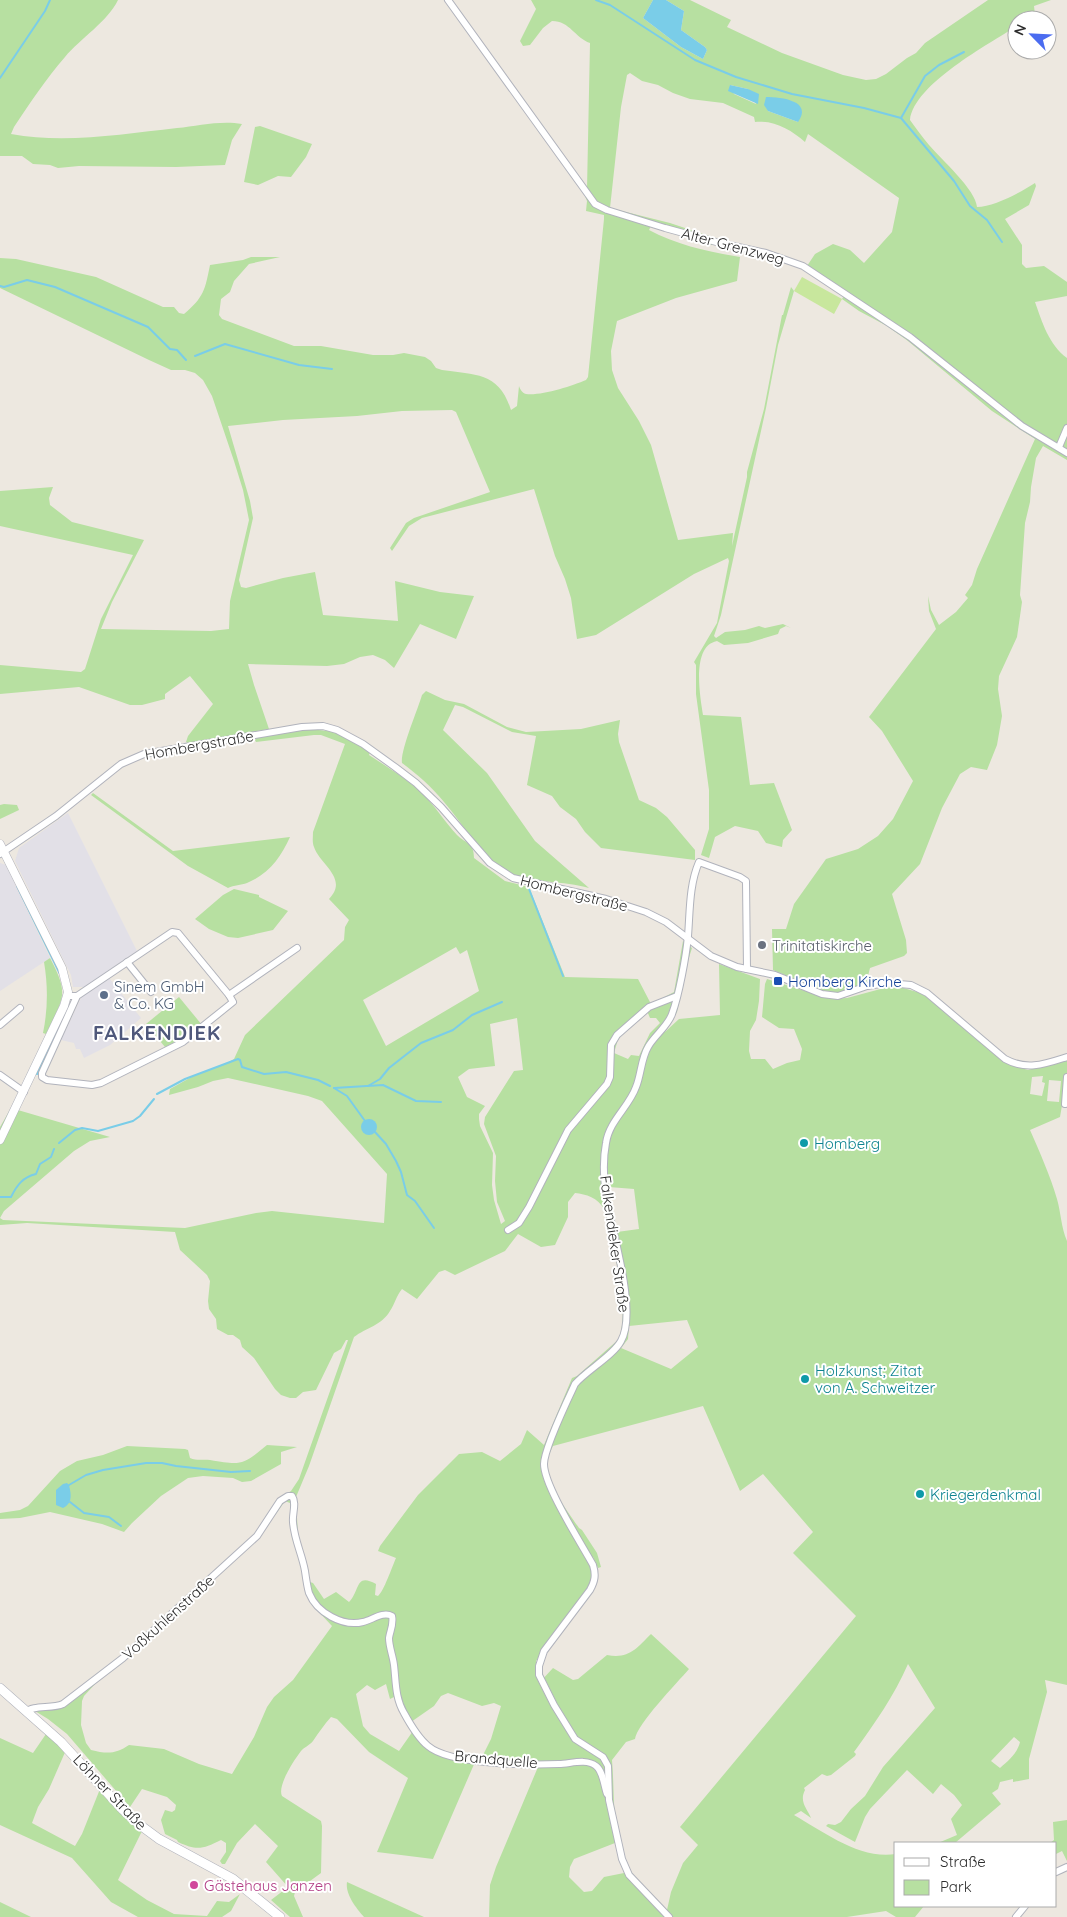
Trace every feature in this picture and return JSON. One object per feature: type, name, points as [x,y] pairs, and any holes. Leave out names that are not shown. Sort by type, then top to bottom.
[{"type":"main road","name":"Löhner Straße","points":[[0,1688],[61,1742],[123,1810],[140,1825],[159,1839],[233,1879],[280,1917]]},
{"type":"street","name":"Alter Grenzweg","points":[[448,0],[595,204],[607,210],[664,228],[766,253],[803,266],[887,321],[1007,415],[1067,453]]},
{"type":"street","points":[[1059,447],[1067,428]]},
{"type":"street","name":"Hombergstraße","points":[[1,850],[56,816],[120,764],[131,758],[144,754],[265,733],[310,726],[323,726],[350,736],[396,767],[441,807],[490,863],[505,874],[522,882],[592,896],[636,908],[666,922],[711,956],[748,969],[775,975],[832,996],[887,983],[911,985],[927,992],[1011,1062],[1031,1067],[1067,1057]]},
{"type":"street","points":[[0,1140],[24,1092],[67,996],[66,981],[62,968],[1,850]]},
{"type":"street","name":"Falkendieker Straße","points":[[669,1917],[629,1875],[618,1844],[609,1800],[608,1766],[603,1757],[575,1739],[554,1705],[539,1675],[539,1666],[544,1651],[590,1590],[595,1581],[596,1573],[594,1564],[551,1489],[544,1464],[546,1452],[574,1384],[622,1339],[626,1320],[625,1297],[604,1179],[606,1140],[610,1129],[636,1089],[645,1052],[654,1037],[672,1016],[688,940],[693,882],[699,862],[746,880],[748,969]]},
{"type":"street","points":[[172,932],[178,933],[229,995],[232,1000],[231,1005],[190,1038],[101,1083],[92,1085],[43,1079],[42,1073],[77,996],[172,932]]},
{"type":"street","points":[[229,995],[297,948]]},
{"type":"street","points":[[127,962],[151,992]]},
{"type":"street","points":[[67,996],[77,996]]},
{"type":"street","points":[[508,1230],[519,1223],[529,1207],[568,1130],[607,1084],[610,1077],[611,1045],[617,1035],[649,1007],[677,996]]},
{"type":"street","points":[[0,1026],[20,1008]]},
{"type":"street","points":[[0,1076],[24,1092]]},
{"type":"street","points":[[1065,1104],[1067,1078]]},
{"type":"street","name":"Voßkuhlenstraße","points":[[26,1712],[32,1708],[53,1708],[64,1704],[123,1658],[257,1536],[280,1501],[288,1496],[292,1496]]},
{"type":"street","name":"Brandquelle","points":[[292,1496],[294,1499],[293,1522],[295,1538],[303,1561],[310,1594],[318,1607],[330,1616],[348,1623],[364,1622],[384,1614],[392,1616],[389,1640],[394,1663],[397,1698],[403,1712],[429,1747],[443,1754],[498,1762],[562,1764],[584,1762],[591,1764],[599,1770],[609,1800]]},
{"type":"street","points":[[1016,1917],[1024,1907]]},
{"type":"shaded area","points":[[68,813],[137,951],[109,970],[109,978],[141,1018],[110,1045],[84,1058],[80,1049],[76,1049],[74,1043],[61,1040],[82,996],[83,987],[73,987],[71,975],[15,861],[19,848]]},
{"type":"shaded area","points":[[0,863],[6,865],[50,958],[0,991]]},
{"type":"green space","points":[[0,0],[118,0],[101,23],[71,50],[58,65],[26,109],[11,134],[31,137],[73,138],[218,123],[242,124],[232,140],[225,165],[176,167],[79,166],[58,168],[50,165],[33,164],[22,156],[0,156]]},
{"type":"green space","points":[[531,0],[653,0],[643,18],[681,47],[703,59],[707,50],[705,47],[681,30],[684,11],[666,0],[690,0],[731,20],[727,27],[782,53],[843,75],[866,80],[876,79],[886,74],[916,53],[925,43],[988,0],[1051,0],[1034,6],[1034,10],[1007,10],[1007,32],[972,54],[938,79],[924,93],[915,106],[910,120],[929,145],[965,184],[971,192],[977,207],[999,202],[1035,183],[1036,186],[1029,205],[1005,219],[1022,245],[1022,264],[1026,268],[1044,266],[1067,282],[1067,296],[1035,302],[1043,325],[1055,347],[1067,358],[1067,460],[1043,446],[1036,458],[1025,523],[1020,595],[1022,602],[1017,637],[999,676],[998,689],[1002,716],[997,745],[987,770],[971,767],[960,774],[942,808],[920,864],[892,894],[906,940],[907,953],[904,956],[870,968],[866,984],[836,994],[820,990],[773,970],[772,929],[786,929],[794,904],[826,859],[858,849],[878,836],[893,819],[913,781],[882,731],[869,717],[936,629],[929,611],[928,596],[931,610],[939,625],[956,612],[968,598],[965,595],[972,585],[977,569],[1035,439],[992,411],[908,341],[842,299],[847,291],[807,266],[815,254],[833,244],[850,250],[864,263],[892,232],[899,198],[808,134],[805,142],[776,124],[755,122],[754,117],[723,103],[690,99],[658,85],[642,81],[630,73],[627,75],[621,107],[610,208],[670,223],[715,238],[712,245],[651,226],[649,230],[693,247],[740,257],[737,281],[676,298],[617,321],[611,351],[612,370],[618,388],[639,421],[651,445],[678,540],[733,533],[732,546],[747,472],[764,409],[782,315],[791,287],[794,291],[778,345],[721,615],[714,636],[716,638],[725,632],[745,630],[759,626],[765,628],[783,624],[791,628],[786,626],[780,629],[778,634],[748,643],[724,645],[717,641],[709,645],[703,652],[699,673],[703,715],[741,717],[750,785],[774,783],[792,830],[783,840],[782,847],[766,843],[758,831],[735,826],[715,837],[709,858],[701,855],[709,829],[709,790],[696,694],[696,665],[694,662],[717,623],[728,558],[694,574],[596,635],[577,639],[571,598],[555,556],[534,489],[422,518],[409,526],[392,551],[390,548],[406,523],[414,518],[490,492],[456,412],[452,410],[402,411],[228,426],[250,501],[253,518],[239,580],[241,587],[246,588],[315,572],[323,615],[398,621],[395,581],[440,592],[474,596],[456,639],[420,624],[394,668],[385,660],[373,655],[360,657],[344,664],[327,666],[248,664],[269,729],[188,743],[186,742],[188,736],[213,704],[190,676],[165,694],[165,699],[142,705],[130,705],[79,687],[0,694],[0,665],[81,672],[85,669],[101,619],[133,555],[0,526],[0,491],[53,487],[49,498],[50,505],[72,522],[144,540],[112,602],[101,629],[211,631],[229,629],[230,601],[249,520],[243,490],[234,461],[212,396],[203,380],[195,373],[185,370],[171,370],[0,288],[0,258],[16,259],[96,277],[163,307],[174,307],[179,313],[184,314],[200,298],[207,281],[210,265],[251,257],[280,257],[249,264],[234,281],[230,292],[221,299],[219,315],[222,319],[294,346],[321,346],[373,355],[404,353],[425,357],[436,368],[476,375],[493,382],[500,388],[511,410],[517,406],[519,386],[523,393],[540,394],[586,380],[588,377],[604,219],[604,215],[586,211],[590,43],[563,24],[552,21],[543,28],[530,45],[523,46],[520,41],[536,9]],"holes":[[[730,85],[748,89],[756,104],[734,94]],[[766,97],[793,102],[798,122],[768,111]]]},
{"type":"green space","points":[[260,126],[312,144],[306,157],[291,177],[278,176],[258,185],[244,182],[255,127]]},
{"type":"green space","points":[[802,277],[842,299],[834,314],[794,291]]},
{"type":"green space","points":[[426,691],[445,700],[464,704],[507,727],[526,732],[581,729],[620,720],[619,742],[639,800],[656,808],[667,817],[695,850],[695,860],[601,848],[585,832],[576,819],[560,807],[552,796],[527,785],[536,736],[512,732],[463,707],[455,705],[443,730],[487,773],[535,841],[589,888],[522,877],[503,869],[486,855],[434,791],[402,763],[410,730],[422,695]]},
{"type":"green space","points":[[310,729],[336,732],[370,752],[369,755],[422,793],[457,835],[471,846],[474,858],[505,881],[529,887],[565,977],[638,979],[651,1004],[674,992],[683,941],[692,948],[686,967],[677,1012],[665,1032],[679,1019],[720,1015],[719,964],[760,979],[759,1001],[756,1020],[750,1031],[749,1051],[751,1059],[765,1059],[773,1069],[800,1060],[802,1049],[794,1029],[779,1028],[762,1017],[767,979],[831,999],[847,998],[888,987],[900,987],[924,994],[1011,1065],[1028,1070],[1067,1059],[1067,1076],[1060,1117],[1030,1130],[1054,1190],[1067,1241],[1067,1685],[1045,1680],[1047,1692],[1029,1759],[1029,1779],[1013,1782],[1013,1779],[1000,1782],[998,1789],[992,1793],[1001,1804],[956,1842],[940,1842],[957,1835],[951,1819],[962,1805],[941,1784],[933,1794],[907,1770],[870,1809],[855,1842],[826,1826],[841,1822],[865,1796],[883,1767],[935,1708],[908,1664],[877,1720],[854,1752],[855,1756],[831,1775],[822,1774],[804,1788],[803,1801],[811,1818],[801,1811],[794,1815],[856,1849],[883,1855],[894,1854],[894,1907],[923,1907],[915,1917],[896,1917],[886,1911],[847,1917],[489,1917],[490,1885],[538,1767],[479,1763],[491,1739],[501,1706],[494,1703],[482,1706],[448,1693],[441,1696],[434,1706],[411,1722],[398,1695],[390,1699],[386,1684],[375,1690],[367,1685],[356,1694],[363,1726],[370,1734],[399,1751],[413,1731],[428,1749],[475,1762],[433,1859],[377,1852],[408,1778],[369,1752],[337,1719],[331,1717],[313,1741],[298,1755],[287,1773],[282,1786],[282,1796],[321,1821],[322,1826],[321,1873],[295,1892],[294,1896],[303,1917],[290,1917],[271,1900],[288,1887],[266,1862],[278,1846],[255,1824],[237,1843],[225,1864],[222,1864],[220,1861],[226,1852],[226,1843],[221,1840],[200,1848],[190,1847],[178,1842],[165,1834],[161,1820],[165,1810],[172,1812],[175,1810],[176,1805],[167,1797],[142,1789],[130,1807],[67,1734],[35,1711],[56,1708],[118,1660],[256,1535],[299,1479],[348,1340],[346,1340],[341,1349],[334,1353],[316,1390],[303,1392],[296,1398],[281,1395],[254,1358],[242,1347],[240,1340],[217,1329],[216,1319],[209,1309],[210,1281],[207,1275],[180,1250],[175,1232],[27,1223],[0,1225],[0,1218],[3,1220],[185,1228],[272,1211],[384,1223],[387,1174],[322,1101],[308,1096],[228,1078],[169,1095],[170,1089],[195,1075],[234,1059],[245,1035],[344,940],[345,927],[349,920],[329,899],[336,885],[335,878],[317,854],[313,845],[313,832],[345,744],[321,735],[256,742],[255,740],[256,738]],"holes":[[[456,947],[460,954],[467,950],[479,991],[386,1046],[363,1000]],[[647,1011],[650,1018],[656,1018],[660,1023],[650,1033],[639,1056],[631,1055],[628,1059],[614,1053],[619,1036]],[[517,1018],[523,1070],[514,1071],[485,1117],[484,1124],[496,1156],[495,1181],[497,1202],[505,1221],[501,1224],[492,1185],[493,1153],[480,1126],[479,1119],[479,1114],[485,1106],[467,1097],[458,1077],[469,1069],[495,1066],[490,1024]],[[1043,1076],[1042,1082],[1045,1083],[1042,1096],[1030,1094],[1032,1077]],[[1049,1080],[1061,1081],[1059,1102],[1047,1101]],[[609,1187],[634,1189],[639,1229],[617,1232],[610,1202]],[[575,1193],[583,1194],[591,1197],[604,1209],[621,1286],[623,1314],[619,1339],[577,1376],[572,1378],[544,1445],[527,1430],[521,1444],[500,1461],[482,1452],[459,1454],[418,1495],[378,1551],[396,1558],[378,1596],[375,1595],[376,1584],[364,1580],[359,1584],[349,1602],[336,1592],[324,1599],[313,1583],[310,1582],[298,1537],[296,1497],[309,1466],[354,1337],[383,1320],[402,1289],[417,1299],[439,1272],[445,1270],[455,1275],[505,1251],[518,1234],[541,1247],[555,1245],[568,1217],[568,1202]],[[687,1320],[698,1347],[671,1369],[621,1348],[628,1339],[629,1326]],[[703,1406],[740,1491],[763,1474],[813,1532],[793,1553],[856,1616],[680,1827],[698,1845],[683,1863],[671,1892],[667,1910],[636,1878],[623,1854],[616,1828],[612,1760],[626,1742],[635,1739],[637,1732],[650,1714],[689,1669],[651,1634],[632,1652],[621,1656],[607,1655],[578,1679],[573,1680],[553,1668],[540,1682],[536,1670],[536,1661],[590,1584],[592,1577],[590,1558],[593,1557],[598,1568],[601,1567],[597,1553],[564,1507],[551,1481],[547,1465],[553,1446]],[[285,1501],[290,1503],[292,1538],[317,1610],[332,1626],[293,1680],[274,1697],[267,1707],[254,1737],[232,1774],[199,1764],[164,1749],[129,1745],[111,1752],[91,1750],[86,1743],[81,1725],[84,1696],[96,1683],[137,1651],[144,1641],[146,1642],[186,1608],[195,1596],[258,1539]],[[1014,1737],[1020,1742],[1019,1746],[1000,1768],[991,1761]],[[615,1843],[624,1873],[604,1877],[592,1891],[584,1892],[569,1877],[570,1867],[574,1859]]]},
{"type":"green space","points":[[93,793],[173,851],[290,837],[278,858],[262,875],[247,883],[228,888],[188,866],[91,795]]},
{"type":"green space","points":[[0,805],[17,805],[19,810],[0,819]]},
{"type":"green space","points":[[234,889],[259,895],[259,897],[288,911],[273,930],[238,938],[228,937],[209,929],[195,919],[223,895]]},
{"type":"green space","points":[[50,958],[60,981],[62,996],[57,1012],[46,1034],[43,1033],[47,997],[44,962]]},
{"type":"green space","points":[[179,997],[202,1025],[187,1036],[165,1047],[146,1024]]},
{"type":"green space","points":[[11,1108],[110,1137],[90,1141],[74,1151],[4,1211],[0,1218],[0,1127]]},
{"type":"green space","points":[[267,1445],[297,1447],[281,1452],[281,1464],[251,1481],[242,1482],[233,1478],[203,1476],[188,1478],[161,1496],[124,1532],[102,1524],[50,1512],[20,1518],[0,1519],[0,1513],[20,1510],[28,1506],[60,1471],[77,1461],[103,1455],[127,1446],[185,1449],[188,1450],[190,1458],[193,1459],[235,1463],[252,1457]]},
{"type":"green space","points":[[46,1734],[66,1750],[32,1823],[75,1846],[82,1834],[100,1789],[142,1831],[118,1880],[147,1900],[174,1914],[207,1916],[217,1901],[229,1902],[240,1894],[231,1911],[222,1917],[138,1917],[111,1902],[72,1858],[0,1825],[0,1738],[33,1753]]},
{"type":"green space","points":[[1067,1820],[1067,1861],[1062,1851],[1057,1854],[1057,1842],[1051,1842],[1054,1840],[1053,1822]]},
{"type":"green space","points":[[347,1882],[424,1917],[364,1917],[349,1896]]},
{"type":"green space","points":[[0,1902],[31,1917],[0,1917]]},
{"type":"water","points":[[653,0],[666,0],[684,11],[681,30],[705,47],[707,50],[703,59],[681,47],[643,18]]},
{"type":"water","points":[[730,85],[748,89],[759,94],[758,104],[728,91]]},
{"type":"water","points":[[766,97],[787,99],[799,105],[802,109],[802,115],[798,122],[768,111],[764,105]]},
{"type":"water","points":[[369,1119],[375,1121],[377,1127],[375,1133],[369,1135],[363,1133],[361,1127],[363,1121]]},
{"type":"water","points":[[67,1483],[69,1485],[70,1498],[68,1504],[63,1508],[56,1505],[56,1490]]},
{"type":"waterway","points":[[0,78],[45,11],[50,0]]},
{"type":"waterway","points":[[596,0],[610,5],[695,60],[736,77],[792,94],[864,108],[901,118],[954,181],[970,206],[987,220],[1002,242]]},
{"type":"waterway","points":[[901,118],[925,76],[939,65],[964,52]]},
{"type":"waterway","points":[[0,286],[4,287],[27,280],[55,287],[148,327],[170,349],[177,350],[186,360]]},
{"type":"waterway","points":[[195,356],[225,344],[299,365],[332,369]]},
{"type":"waterway","points":[[17,886],[60,974]]},
{"type":"waterway","points":[[529,889],[563,976]]},
{"type":"waterway","points":[[368,1086],[380,1079],[389,1068],[421,1043],[453,1030],[472,1015],[502,1002]]},
{"type":"waterway","points":[[37,1074],[68,1008]]},
{"type":"waterway","points":[[157,1094],[185,1079],[238,1059],[242,1067],[264,1074],[286,1072],[318,1080],[330,1086]]},
{"type":"waterway","points":[[334,1088],[383,1085],[416,1101],[441,1102]]},
{"type":"waterway","points":[[334,1088],[347,1096],[365,1121]]},
{"type":"waterway","points":[[59,1143],[75,1130],[82,1128],[98,1131],[133,1121],[140,1116],[154,1099]]},
{"type":"waterway","points":[[375,1132],[386,1144],[396,1161],[407,1195],[415,1201],[434,1228]]},
{"type":"waterway","points":[[0,1197],[11,1197],[21,1182],[27,1177],[36,1174],[40,1164],[51,1157],[54,1149]]},
{"type":"waterway","points":[[69,1485],[86,1475],[103,1470],[146,1463],[162,1463],[231,1472],[250,1471]]},
{"type":"waterway","points":[[70,1502],[84,1513],[109,1517],[121,1526]]},
{"type":"place","name":"Trinitatiskirche","points":[[762,945]]},
{"type":"place","name":"Homberg Kirche","points":[[778,981]]},
{"type":"place","name":"Sinem GmbH & Co. KG","points":[[104,995]]},
{"type":"place","name":"Homberg","points":[[804,1143]]},
{"type":"place","name":"Holzkunst; Zitat von A. Schweitzer","points":[[805,1379]]},
{"type":"place","name":"Kriegerdenkmal","points":[[920,1494]]},
{"type":"place","name":"Gästehaus Janzen","points":[[194,1885]]},
{"type":"district","name":"FALKENDIEK","points":[[157,1032]]}]
